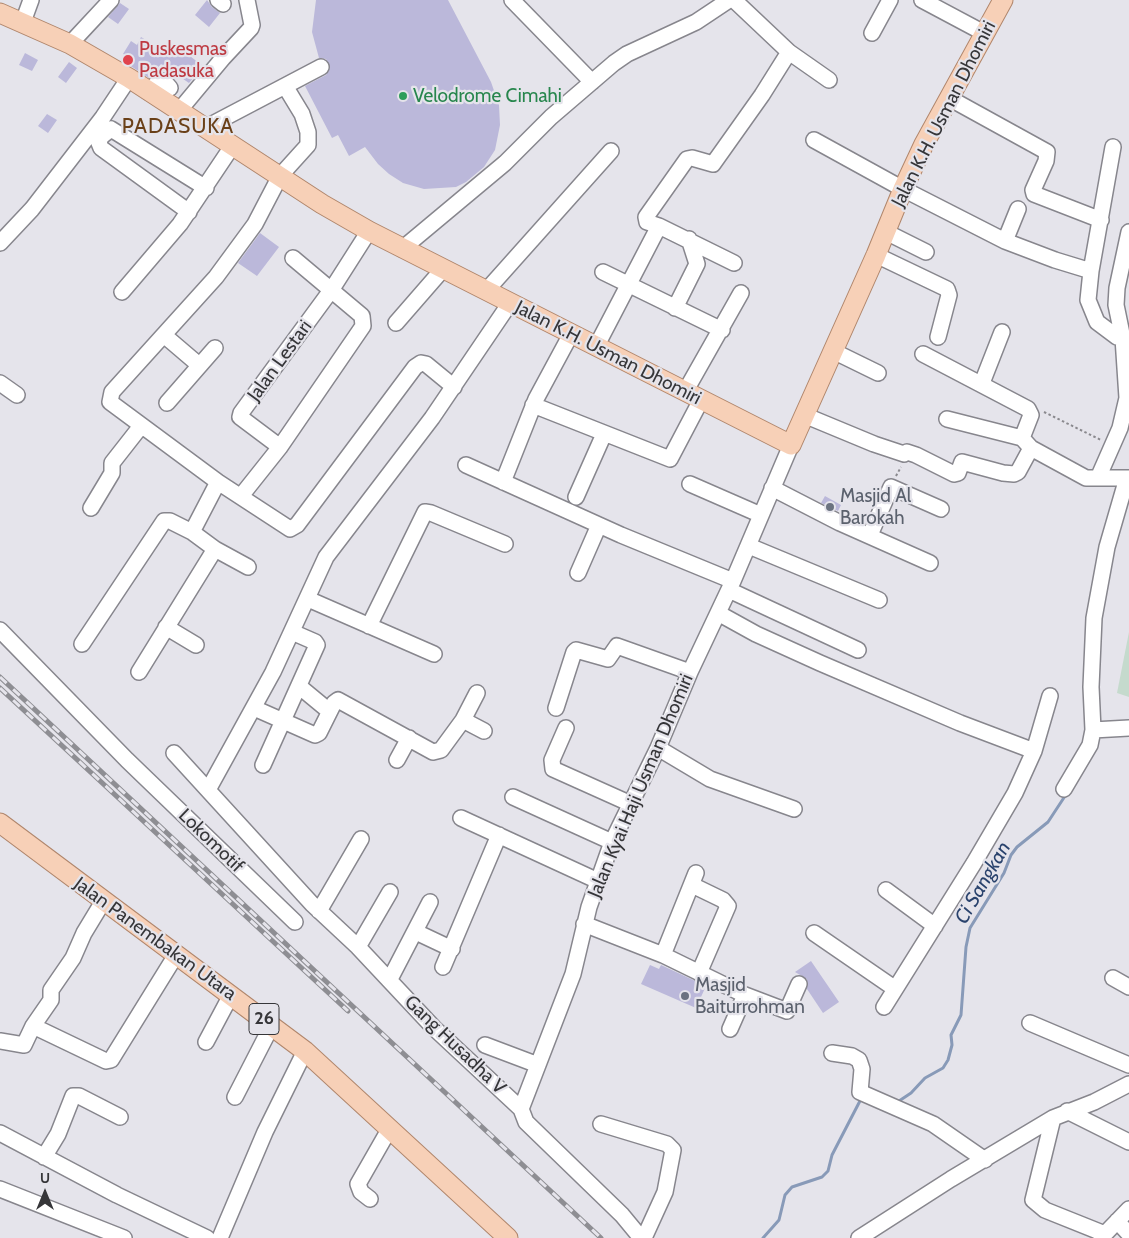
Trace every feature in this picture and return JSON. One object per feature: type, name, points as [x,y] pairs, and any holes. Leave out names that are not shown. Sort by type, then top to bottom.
[{"type":"main road","name":"Jalan K.H. Usman Dhomiri","points":[[0,13],[70,44],[129,78],[178,112],[369,231],[791,445],[876,255],[903,189],[949,98],[1003,0]]},
{"type":"main road","name":"Jalan Panembakan Utara","points":[[0,823],[305,1051],[508,1238]]},
{"type":"street","points":[[23,22],[31,0]]},
{"type":"street","points":[[178,112],[251,28],[252,24],[247,0]]},
{"type":"street","points":[[512,0],[592,82]]},
{"type":"street","points":[[402,249],[505,163],[551,117],[627,54],[696,22],[729,0]]},
{"type":"street","points":[[734,0],[789,52],[829,80]]},
{"type":"street","points":[[872,32],[890,0]]},
{"type":"street","points":[[922,0],[984,33]]},
{"type":"street","points":[[70,44],[107,1]]},
{"type":"street","points":[[734,263],[689,239],[647,222],[646,218],[687,159],[692,158],[713,164],[762,95],[789,52]]},
{"type":"street","points":[[205,128],[321,67]]},
{"type":"street","points":[[0,244],[32,208],[102,117],[129,78]]},
{"type":"street","points":[[148,92],[159,81],[164,81],[170,88]]},
{"type":"street","points":[[285,86],[302,114],[308,132],[308,145],[280,176],[249,231],[216,277],[110,395],[112,404],[218,482],[284,527],[294,527],[415,367],[421,363],[426,364],[454,387]]},
{"type":"street","points":[[949,98],[1047,152],[1046,161],[1033,190],[1034,194],[1100,220]]},
{"type":"street","points":[[188,212],[101,148],[101,136],[111,129],[206,188]]},
{"type":"street","points":[[814,140],[903,189],[1005,241],[1091,271]]},
{"type":"street","points":[[122,292],[188,212],[233,146]]},
{"type":"street","points":[[1113,147],[1091,271],[1088,300],[1090,309],[1097,322],[1121,337]]},
{"type":"street","points":[[132,171],[147,150]]},
{"type":"street","points":[[486,292],[612,151]]},
{"type":"street","points":[[1005,241],[1018,208]]},
{"type":"street","points":[[596,347],[659,226]]},
{"type":"street","points":[[332,289],[369,231]]},
{"type":"street","points":[[886,232],[926,252]]},
{"type":"street","points":[[1098,478],[1120,428],[1127,398],[1116,305],[1129,232]]},
{"type":"street","points":[[675,308],[697,264],[689,239]]},
{"type":"street","points":[[876,255],[947,289],[949,296],[938,337]]},
{"type":"street","points":[[241,496],[280,447],[363,326],[362,316],[294,258]]},
{"type":"street","points":[[396,323],[443,269]]},
{"type":"street","points":[[603,272],[722,330]]},
{"type":"street","name":"Jalan Lestari","points":[[280,447],[240,417],[240,413],[332,289]]},
{"type":"street","points":[[534,405],[670,459],[693,396],[722,330],[741,293]]},
{"type":"street","points":[[208,790],[254,708],[308,600],[326,557],[454,387],[510,304]]},
{"type":"street","points":[[982,383],[1002,332]]},
{"type":"street","points":[[503,482],[534,405],[571,334]]},
{"type":"street","points":[[165,336],[199,365]]},
{"type":"street","points":[[167,403],[215,348]]},
{"type":"street","points":[[833,351],[878,373]]},
{"type":"street","points":[[804,415],[848,434],[904,454],[907,452],[916,455],[954,474],[958,473],[962,462],[1009,474],[1018,472],[1026,443],[1031,415],[1030,410],[982,383],[923,354]]},
{"type":"street","points":[[0,383],[17,395]]},
{"type":"street","points":[[947,418],[1026,443],[1086,478],[1128,478],[1107,547],[1094,618],[1091,687],[1096,730],[1090,746],[1064,789]]},
{"type":"street","points":[[91,508],[112,473],[112,463],[141,426]]},
{"type":"street","points":[[576,497],[604,434]]},
{"type":"street","name":"Jalan Kyai Haji Usman Dhomiri","points":[[521,1109],[573,974],[584,924],[612,842],[658,748],[690,672],[749,546],[791,445]]},
{"type":"street","points":[[466,465],[731,586],[858,650]]},
{"type":"street","points":[[192,532],[218,482]]},
{"type":"street","points":[[690,484],[761,515]]},
{"type":"street","points":[[870,536],[891,487],[942,508]]},
{"type":"street","points":[[772,488],[930,563]]},
{"type":"street","points":[[369,626],[425,512],[505,544]]},
{"type":"street","points":[[82,644],[164,521],[170,521],[192,532],[215,549],[248,567]]},
{"type":"street","points":[[578,573],[599,525]]},
{"type":"street","points":[[749,546],[879,600]]},
{"type":"street","points":[[139,672],[215,549]]},
{"type":"street","points":[[308,600],[434,654]]},
{"type":"street","points":[[718,613],[756,634],[820,663],[960,724],[1034,751]]},
{"type":"street","points":[[166,627],[196,645]]},
{"type":"street","name":"Lokomotif","points":[[0,630],[127,760],[295,922]]},
{"type":"street","points":[[262,765],[300,687],[317,645],[315,642],[292,632]]},
{"type":"street","points":[[556,708],[576,650],[608,659],[617,646],[690,672]]},
{"type":"street","points":[[300,687],[329,711]]},
{"type":"street","points":[[254,708],[317,734],[329,711],[338,700],[437,752],[463,720],[477,694]]},
{"type":"street","points":[[884,1007],[1015,793],[1034,751],[1050,696]]},
{"type":"street","points":[[463,720],[484,731]]},
{"type":"street","points":[[566,728],[552,760],[553,769],[631,804]]},
{"type":"street","points":[[1096,730],[1129,728]]},
{"type":"street","points":[[397,760],[409,738]]},
{"type":"street","points":[[658,748],[710,779],[794,808]]},
{"type":"street","name":"Gang Husadha V","points":[[174,754],[315,908],[390,979],[434,1028],[521,1109]]},
{"type":"street","points":[[513,797],[612,842]]},
{"type":"street","points":[[461,818],[598,882]]},
{"type":"street","points":[[443,967],[499,835]]},
{"type":"street","points":[[315,908],[361,839]]},
{"type":"street","points":[[663,956],[694,879],[724,900],[728,906],[699,973]]},
{"type":"street","points":[[886,890],[935,926]]},
{"type":"street","points":[[358,947],[390,892]]},
{"type":"street","points":[[0,1042],[23,1046],[51,1000],[51,990],[73,958],[84,933],[104,900]]},
{"type":"street","points":[[390,979],[430,902]]},
{"type":"street","points":[[584,924],[663,956],[745,995],[787,1011],[799,984]]},
{"type":"street","points":[[416,932],[452,949]]},
{"type":"street","points":[[814,932],[894,988]]},
{"type":"street","points":[[34,1026],[106,1061],[111,1060],[176,955]]},
{"type":"street","points":[[1113,978],[1129,987]]},
{"type":"street","points":[[206,1042],[231,995]]},
{"type":"street","points":[[730,1029],[745,995]]},
{"type":"street","points":[[1030,1023],[1129,1066]]},
{"type":"street","points":[[235,1097],[272,1025]]},
{"type":"street","points":[[486,1045],[538,1065]]},
{"type":"street","points":[[220,1238],[265,1132],[305,1051]]},
{"type":"street","points":[[832,1054],[852,1056],[859,1060],[865,1094],[933,1124],[984,1160]]},
{"type":"street","points":[[860,1238],[951,1179],[1054,1118],[1094,1102],[1129,1084]]},
{"type":"street","points":[[44,1157],[58,1134],[73,1096],[79,1096],[120,1117]]},
{"type":"street","points":[[521,1109],[526,1122],[622,1215],[642,1238],[665,1192],[673,1150],[668,1144],[601,1124]]},
{"type":"street","points":[[1068,1111],[1129,1142]]},
{"type":"street","points":[[1054,1118],[1033,1200],[1045,1210],[1103,1236],[1129,1210]]},
{"type":"street","points":[[370,1199],[361,1192],[358,1184],[390,1128]]},
{"type":"street","points":[[0,1134],[207,1238]]},
{"type":"street","points":[[0,1189],[124,1238]]},
{"type":"street","points":[[1117,1221],[1129,1234]]},
{"type":"path","points":[[1030,410],[1039,410],[1112,445]]},
{"type":"path","points":[[891,487],[904,454]]},
{"type":"green space","points":[[1129,632],[1129,697],[1117,693]]},
{"type":"building","points":[[207,0],[220,13],[209,27],[195,15]]},
{"type":"building","name":"Velodrome Cimahi","points":[[316,0],[448,0],[491,82],[499,105],[500,125],[495,150],[484,167],[466,182],[456,187],[424,189],[403,183],[389,174],[378,164],[365,147],[349,156],[338,135],[332,138],[305,86],[326,75],[330,68],[326,59],[319,58],[312,32]]},
{"type":"building","points":[[120,3],[129,9],[118,24],[108,17]]},
{"type":"building","points":[[141,37],[171,55],[178,47],[203,66],[189,83],[161,64],[149,78],[126,63],[129,57],[123,54],[131,41],[137,45]]},
{"type":"building","points":[[25,53],[38,60],[32,71],[19,65]]},
{"type":"building","points":[[69,62],[77,68],[66,83],[58,77]]},
{"type":"building","points":[[47,114],[57,120],[48,133],[38,126]]},
{"type":"building","points":[[260,233],[279,247],[257,276],[238,263]]},
{"type":"building","points":[[825,496],[841,505],[838,511],[821,503]]},
{"type":"building","points":[[811,961],[839,1002],[823,1013],[807,989],[807,979],[795,972]]},
{"type":"building","name":"Masjid Baiturrohman","points":[[650,965],[659,969],[661,965],[706,986],[696,1008],[641,984]]},
{"type":"waterway","name":"Ci Sangkan","points":[[896,1103],[911,1093],[925,1078],[943,1068],[948,1060],[952,1045],[951,1035],[961,1015],[966,947],[970,928],[1004,873],[1011,855],[1017,847],[1048,822],[1067,793]]},
{"type":"waterway","name":"Ci Sangkan","points":[[763,1238],[779,1220],[785,1195],[792,1187],[822,1177],[828,1171],[832,1155],[862,1097]]},
{"type":"railway","points":[[0,677],[601,1238]]},
{"type":"railway","points":[[0,688],[348,1011]]},
{"type":"place","name":"Puskesmas Padasuka","points":[[128,60]]},
{"type":"place","name":"Velodrome Cimahi","points":[[403,96]]},
{"type":"place","name":"Masjid Al Barokah","points":[[830,507]]},
{"type":"place","name":"Masjid Baiturrohman","points":[[685,996]]},
{"type":"district","name":"PADASUKA","points":[[178,127]]}]
